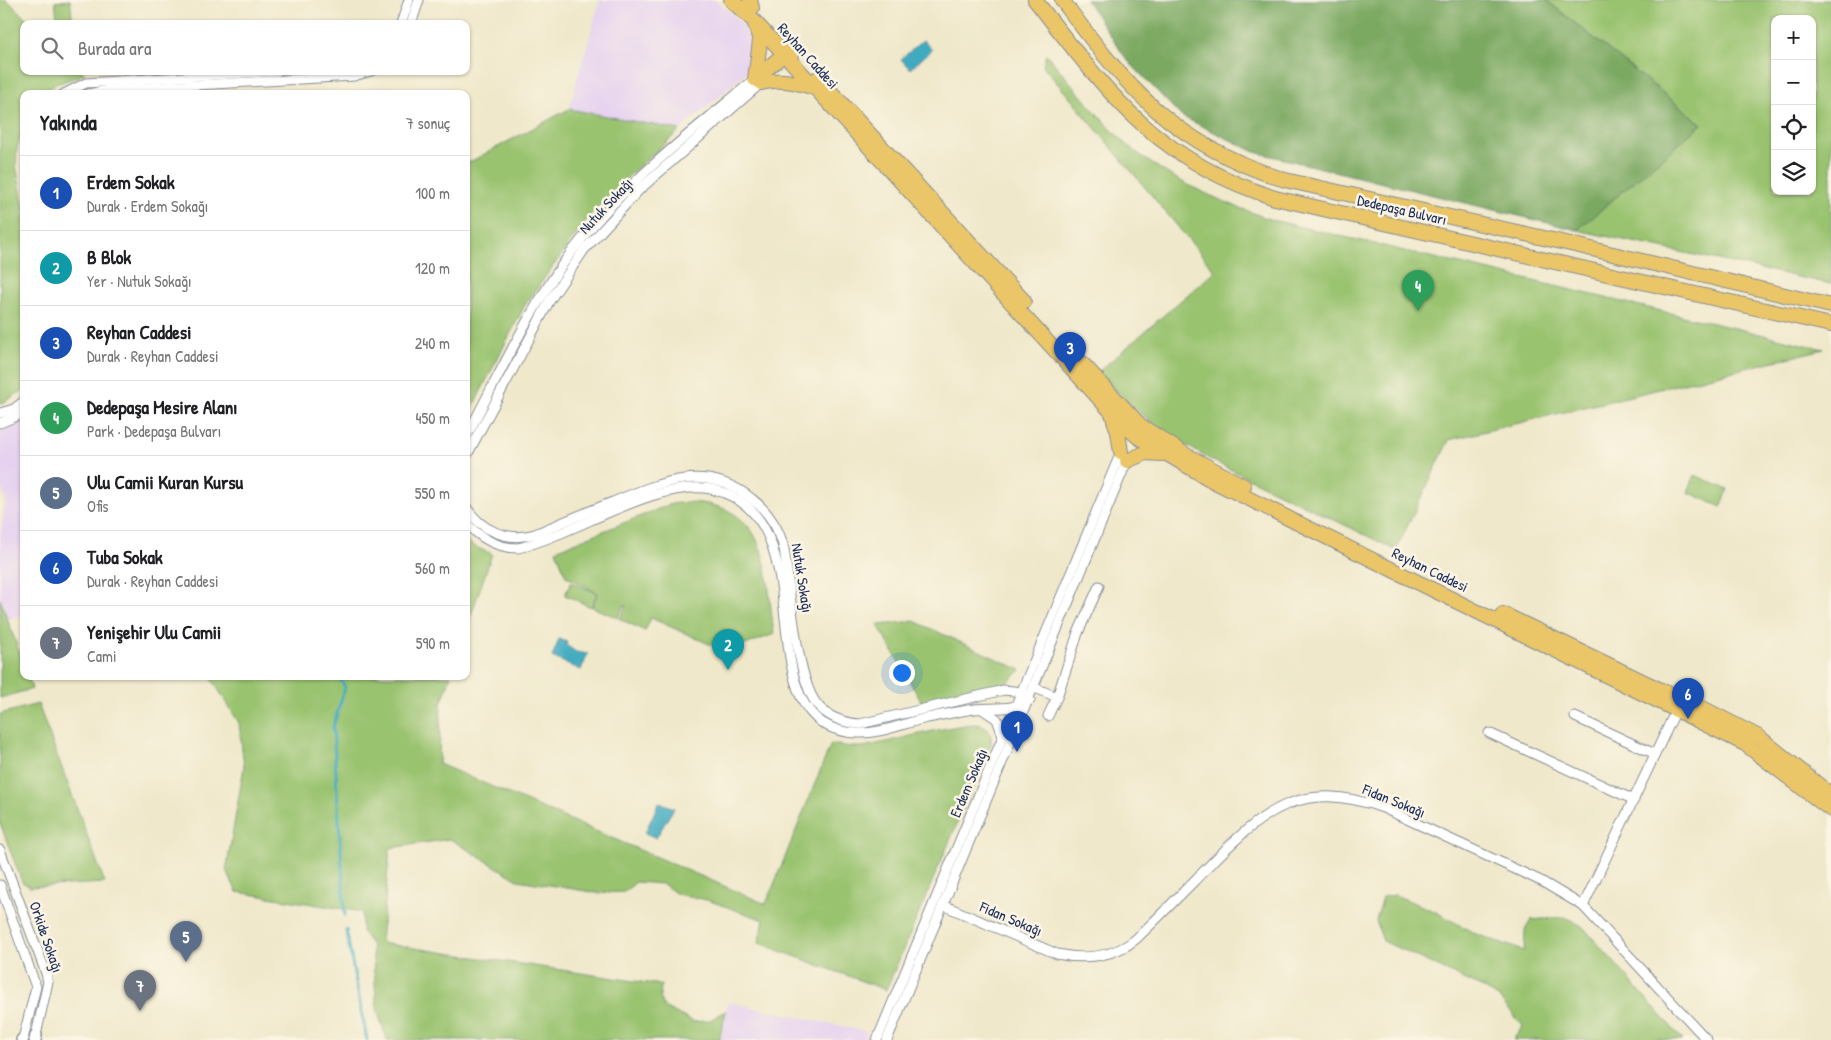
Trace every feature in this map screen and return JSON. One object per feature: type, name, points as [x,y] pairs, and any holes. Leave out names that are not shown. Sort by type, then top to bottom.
[{"type":"main road","name":"Reyhan Caddesi","points":[[731,0],[750,7],[815,88],[1106,405],[1167,455],[1213,481],[1680,703],[1759,737],[1831,795]]},
{"type":"main road","name":"Dedepaşa Bulvarı","points":[[1035,0],[1099,81],[1139,123],[1190,160],[1251,190],[1275,198],[1831,325]]},
{"type":"main road","name":"Dedepaşa Bulvarı","points":[[1062,0],[1096,48],[1139,97],[1181,130],[1240,164],[1285,180],[1576,245],[1831,306]]},
{"type":"main road","points":[[750,7],[760,42],[758,81]]},
{"type":"main road","points":[[758,81],[789,55],[1137,431],[1124,457]]},
{"type":"main road","points":[[758,81],[792,81],[815,88]]},
{"type":"main road","points":[[1106,405],[1117,426],[1124,457]]},
{"type":"main road","name":"Reyhan Caddesi","points":[[1137,431],[1336,532],[1665,692],[1745,744],[1831,810]]},
{"type":"main road","points":[[1124,457],[1145,453],[1167,455]]},
{"type":"street","points":[[402,20],[409,0]]},
{"type":"street","points":[[412,20],[419,0]]},
{"type":"street","points":[[110,90],[257,75]]},
{"type":"street","points":[[72,90],[86,83],[357,75]]},
{"type":"street","name":"Nutuk Sokağı","points":[[470,429],[528,320],[573,250],[613,204],[649,169],[758,81]]},
{"type":"street","name":"Nutuk Sokağı","points":[[470,450],[550,300],[584,250],[640,189],[758,81]]},
{"type":"street","points":[[0,413],[14,409],[20,405]]},
{"type":"street","points":[[0,423],[20,415]]},
{"type":"street","name":"Erdem Sokağı","points":[[887,1040],[1035,688],[1124,457]]},
{"type":"street","name":"Erdem Sokağı","points":[[877,1040],[1022,692],[1124,457]]},
{"type":"street","name":"Nutuk Sokağı","points":[[470,510],[485,527],[507,536],[518,538],[536,534],[657,484],[683,478],[710,479],[721,482],[738,489],[755,500],[779,532],[784,549],[804,680],[816,704],[827,714],[850,723],[871,723],[1004,690],[1022,692]]},
{"type":"street","name":"Nutuk Sokağı","points":[[470,526],[476,533],[500,546],[518,548],[662,492],[690,487],[719,491],[734,498],[750,510],[760,521],[773,543],[794,678],[798,692],[813,715],[837,729],[858,733],[881,730],[951,713],[1016,707],[1030,700]]},
{"type":"street","points":[[1048,716],[1057,697],[1078,633],[1099,586]]},
{"type":"street","points":[[1035,688],[1057,697]]},
{"type":"street","points":[[1022,692],[1030,700]]},
{"type":"street","points":[[1583,906],[1680,703]]},
{"type":"street","points":[[982,709],[1000,724],[1003,738]]},
{"type":"street","points":[[1575,717],[1655,754]]},
{"type":"street","points":[[1489,733],[1634,800]]},
{"type":"street","name":"Fidan Sokağı","points":[[943,905],[1057,954],[1074,958],[1110,953],[1125,948],[1136,939],[1241,834],[1257,821],[1291,802],[1311,798],[1336,797],[1358,799],[1383,808],[1541,881],[1583,906],[1707,1040]]},
{"type":"street","name":"Orkide Sokağı","points":[[0,850],[46,973],[47,987],[29,1039]]},
{"type":"street","points":[[0,885],[36,987],[29,1039]]},
{"type":"shaded area","points":[[600,0],[715,0],[733,14],[745,28],[750,39],[751,48],[746,73],[680,130],[569,109]]},
{"type":"shaded area","points":[[20,423],[20,615],[7,620],[0,599],[0,534],[6,501],[0,484],[0,431]]},
{"type":"shaded area","points":[[728,1002],[868,1032],[865,1040],[720,1040]]},
{"type":"green space","points":[[0,0],[7,0],[28,20],[20,20],[20,75],[82,75],[56,84],[47,90],[20,90],[20,138],[17,147],[16,165],[20,186],[20,392],[0,404]]},
{"type":"green space","points":[[70,0],[72,20],[57,20],[55,2]]},
{"type":"green space","points":[[1086,0],[1546,0],[1702,124],[1577,230],[1255,152],[1181,116],[1127,60]]},
{"type":"green space","points":[[1546,0],[1831,0],[1831,284],[1577,230],[1702,124]]},
{"type":"green space","points":[[1046,54],[1100,117],[1136,152],[1172,176],[1211,196],[1272,220],[1824,349],[1449,440],[1396,550],[1209,459],[1171,436],[1140,413],[1097,373],[1215,271],[1043,66]]},
{"type":"green space","points":[[569,109],[680,130],[632,173],[590,215],[525,305],[470,412],[470,162]]},
{"type":"green space","points":[[1695,475],[1728,490],[1721,507],[1688,492]]},
{"type":"green space","points":[[686,502],[714,506],[735,514],[749,528],[759,544],[765,564],[774,634],[727,652],[651,618],[645,631],[620,619],[626,606],[624,605],[618,618],[592,607],[598,593],[566,576],[556,550],[671,504]]},
{"type":"green space","points":[[470,544],[492,554],[470,618]]},
{"type":"green space","points":[[571,582],[597,593],[591,607],[565,595]]},
{"type":"green space","points":[[0,599],[20,654],[20,680],[29,680],[32,689],[0,698]]},
{"type":"green space","points":[[914,621],[1021,670],[1008,682],[923,705],[878,625]]},
{"type":"green space","points":[[212,680],[450,680],[441,704],[439,764],[766,904],[831,744],[862,747],[962,725],[975,724],[982,725],[989,730],[991,744],[886,990],[759,943],[764,920],[707,900],[677,894],[663,884],[636,882],[624,892],[598,893],[518,880],[450,839],[390,848],[381,943],[661,985],[660,998],[664,1007],[693,1022],[710,1020],[726,1011],[719,1040],[387,1040],[377,1010],[372,946],[362,931],[362,912],[237,892],[226,870],[244,767],[239,723]]},
{"type":"green space","points":[[38,704],[105,883],[30,887],[22,882],[0,823],[0,714]]},
{"type":"green space","points":[[1395,895],[1434,911],[1476,934],[1524,951],[1525,930],[1531,920],[1565,917],[1582,926],[1683,1040],[1513,1040],[1523,1026],[1498,997],[1483,988],[1383,941],[1376,921],[1383,897]]},
{"type":"water","points":[[923,40],[932,50],[910,69],[901,59]]},
{"type":"water","points":[[559,639],[567,642],[566,645],[576,652],[588,654],[581,670],[552,657]]},
{"type":"water","points":[[659,802],[674,808],[656,838],[645,833]]},
{"type":"waterway","points":[[341,680],[345,687],[333,727],[345,915]]},
{"type":"waterway","points":[[346,930],[367,1040]]},
{"type":"place","name":"Dedepaşa Mesire Alanı","points":[[1418,311]]},
{"type":"place","name":"Reyhan Caddesi","points":[[1070,373]]},
{"type":"place","name":"B Blok","points":[[728,670]]},
{"type":"place","name":"Tuba Sokak","points":[[1688,719]]},
{"type":"place","name":"Erdem Sokak","points":[[1017,752]]},
{"type":"place","name":"Ulu Camii Kuran Kursu","points":[[186,962]]},
{"type":"place","name":"Yenişehir Ulu Camii","points":[[140,1011]]}]
